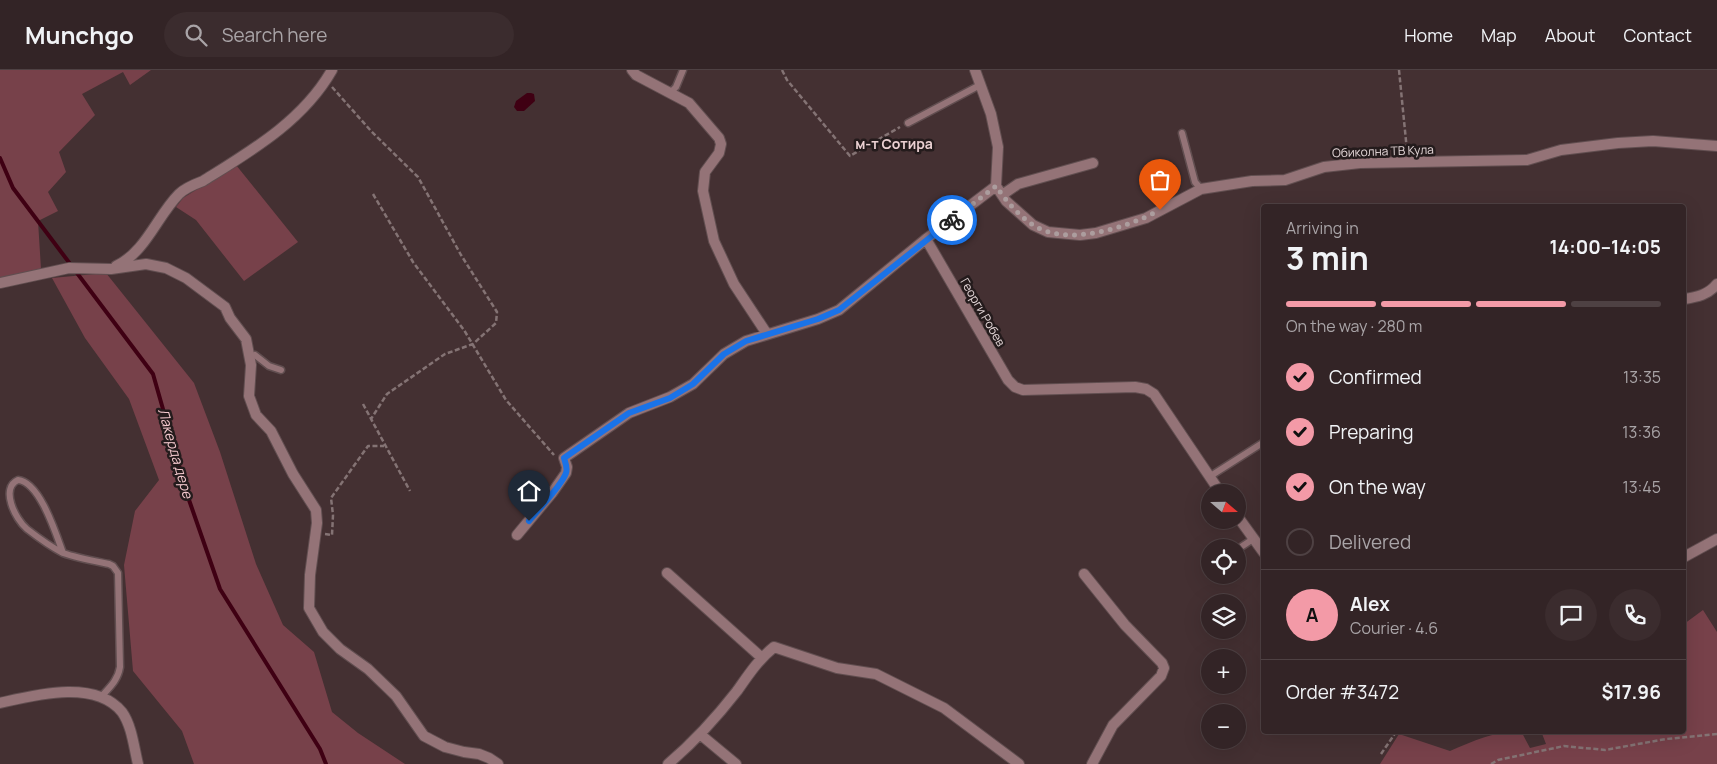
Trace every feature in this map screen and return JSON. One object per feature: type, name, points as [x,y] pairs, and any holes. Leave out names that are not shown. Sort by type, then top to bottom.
[{"type":"street","points":[[111,269],[125,262],[136,252],[180,193],[203,181],[268,139],[302,110],[332,70]]},
{"type":"street","points":[[632,70],[636,75],[689,103],[719,138],[719,153],[706,172],[703,191],[714,241],[734,284],[767,334]]},
{"type":"street","points":[[975,70],[991,114],[998,147],[999,190]]},
{"type":"street","name":"Обиколна ТВ Кула","points":[[999,190],[1017,211],[1033,225],[1048,232],[1080,235],[1096,233],[1146,218],[1201,189],[1252,181],[1285,180],[1324,167],[1360,163],[1527,160],[1561,150],[1618,143],[1653,142],[1717,146]]},
{"type":"street","points":[[517,535],[566,473],[567,467],[564,458],[629,413],[670,398],[693,384],[724,354],[746,341],[818,319],[839,310],[926,239],[999,190],[1092,163]]},
{"type":"street","name":"Георги Робев","points":[[926,239],[1008,380],[1015,387],[1023,390],[1135,387],[1146,390],[1154,394],[1209,477]]},
{"type":"street","points":[[0,283],[69,268],[111,269],[146,264],[166,268],[186,278],[225,307],[230,318],[246,339],[251,365],[249,396],[256,415],[271,431],[293,474],[316,510],[317,523],[310,575],[309,608],[323,632],[340,649],[368,669],[396,696],[424,736],[445,747],[479,754],[498,764]]},
{"type":"street","points":[[1686,299],[1700,296],[1712,290],[1717,284]]},
{"type":"street","points":[[1209,477],[1214,484]]},
{"type":"street","points":[[1246,528],[1261,549]]},
{"type":"street","points":[[1686,557],[1717,539]]},
{"type":"street","points":[[667,573],[761,657]]},
{"type":"street","points":[[1084,574],[1125,624],[1162,663],[1164,668],[1161,676],[1113,725],[1092,764]]},
{"type":"street","points":[[668,764],[701,735],[738,690],[761,657],[774,646],[837,668],[876,674],[944,708],[1019,764]]},
{"type":"street","points":[[0,704],[29,696],[64,693],[80,692],[101,697],[112,702],[123,714],[131,733],[138,764]]},
{"type":"street","points":[[701,735],[736,764]]},
{"type":"lane","points":[[671,92],[676,87],[683,70]]},
{"type":"lane","points":[[908,123],[980,85]]},
{"type":"lane","points":[[1182,133],[1195,182],[1201,189]]},
{"type":"lane","points":[[255,354],[269,366],[280,370]]},
{"type":"lane","points":[[1209,477],[1261,444]]},
{"type":"lane","points":[[63,553],[46,511],[29,484],[18,480],[9,484],[6,498],[27,529],[63,553],[109,564],[118,573],[120,667],[119,674],[114,683],[101,697]]},
{"type":"lane","points":[[1246,544],[1254,539]]},
{"type":"path","points":[[782,70],[787,80],[850,156],[908,123]]},
{"type":"path","points":[[1399,70],[1408,162]]},
{"type":"path","points":[[326,80],[371,131],[418,178],[460,255],[498,312],[496,323],[473,344],[445,354],[387,394],[370,419]]},
{"type":"path","points":[[373,194],[413,262],[473,344],[506,400],[554,456],[564,458]]},
{"type":"path","points":[[363,404],[410,491]]},
{"type":"path","points":[[326,535],[332,535],[333,515],[331,498],[368,446],[384,446]]},
{"type":"path","points":[[1381,754],[1394,734]]},
{"type":"path","points":[[1490,764],[1498,760],[1564,746],[1605,750],[1666,739],[1717,734]]},
{"type":"shaded area","points":[[0,70],[151,70],[130,85],[123,72],[82,94],[95,115],[59,152],[66,172],[48,192],[58,211],[38,221],[41,269],[0,278]]},
{"type":"shaded area","points":[[527,93],[534,94],[535,101],[524,111],[517,111],[514,107],[516,101]]},
{"type":"shaded area","points":[[236,165],[298,242],[244,281],[196,220],[176,207],[183,198]]},
{"type":"shaded area","points":[[106,273],[194,383],[220,452],[256,564],[283,625],[314,652],[332,712],[358,733],[405,764],[194,764],[182,731],[133,671],[124,565],[135,511],[159,480],[129,399],[85,338],[52,278]]},
{"type":"shaded area","points":[[1703,610],[1717,632],[1717,764],[1380,764],[1399,734],[1450,751],[1484,737],[1498,734],[1523,734],[1530,748],[1546,744],[1542,734],[1686,734],[1686,623]]},
{"type":"waterway","name":"Лакерда дере","points":[[0,158],[13,188],[153,374],[188,497],[220,589],[320,749],[326,764]]},
{"type":"way so far","points":[[952,220],[996,186],[1006,201],[1017,211],[1033,225],[1048,232],[1080,235],[1096,233],[1146,218],[1160,210]]},
{"type":"district","name":"м-т Сотира","points":[[894,143]]},
{"type":"route","points":[[529,521],[566,473],[567,467],[564,458],[629,413],[670,398],[693,384],[724,354],[746,341],[818,319],[839,310],[952,220]]}]
